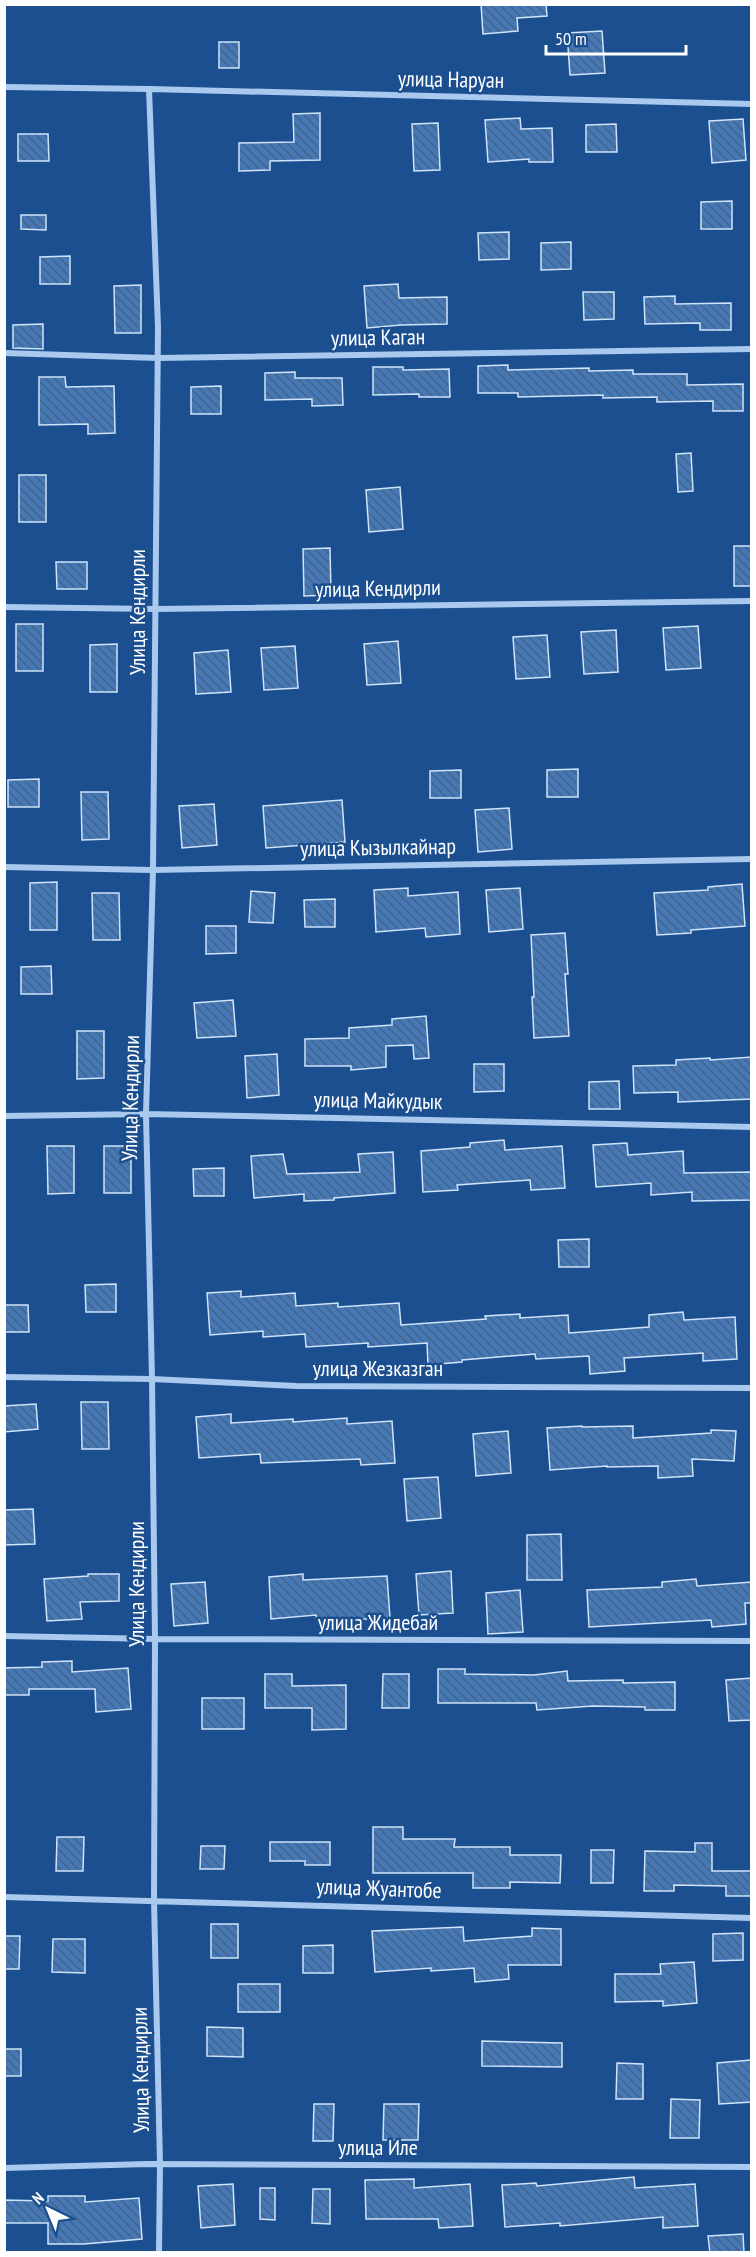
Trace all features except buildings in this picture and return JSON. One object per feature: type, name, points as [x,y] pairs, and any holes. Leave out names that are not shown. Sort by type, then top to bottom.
[{"type":"street","points":[[4,87],[149,89]]},
{"type":"street","name":"улица Наруан","points":[[149,89],[752,104]]},
{"type":"street","name":"Улица Кендирли","points":[[149,89],[158,358],[153,870],[146,1114],[155,1639],[154,1900],[160,2164],[159,2253]]},
{"type":"street","name":"улица Каган","points":[[4,353],[158,358],[752,349]]},
{"type":"street","name":"улица Кендирли","points":[[4,607],[155,609],[752,601]]},
{"type":"street","name":"улица Кызылкайнар","points":[[4,867],[153,870],[752,859]]},
{"type":"street","name":"улица Майкудык","points":[[4,1116],[146,1114],[752,1127]]},
{"type":"street","name":"улица Жезказган","points":[[4,1377],[152,1379],[296,1386],[752,1388]]},
{"type":"street","name":"улица Жидебай","points":[[4,1636],[155,1639],[752,1641]]},
{"type":"street","name":"улица Жуантобе","points":[[4,1897],[752,1917]]},
{"type":"street","name":"улица Иле","points":[[4,2168],[160,2164],[752,2167]]}]
